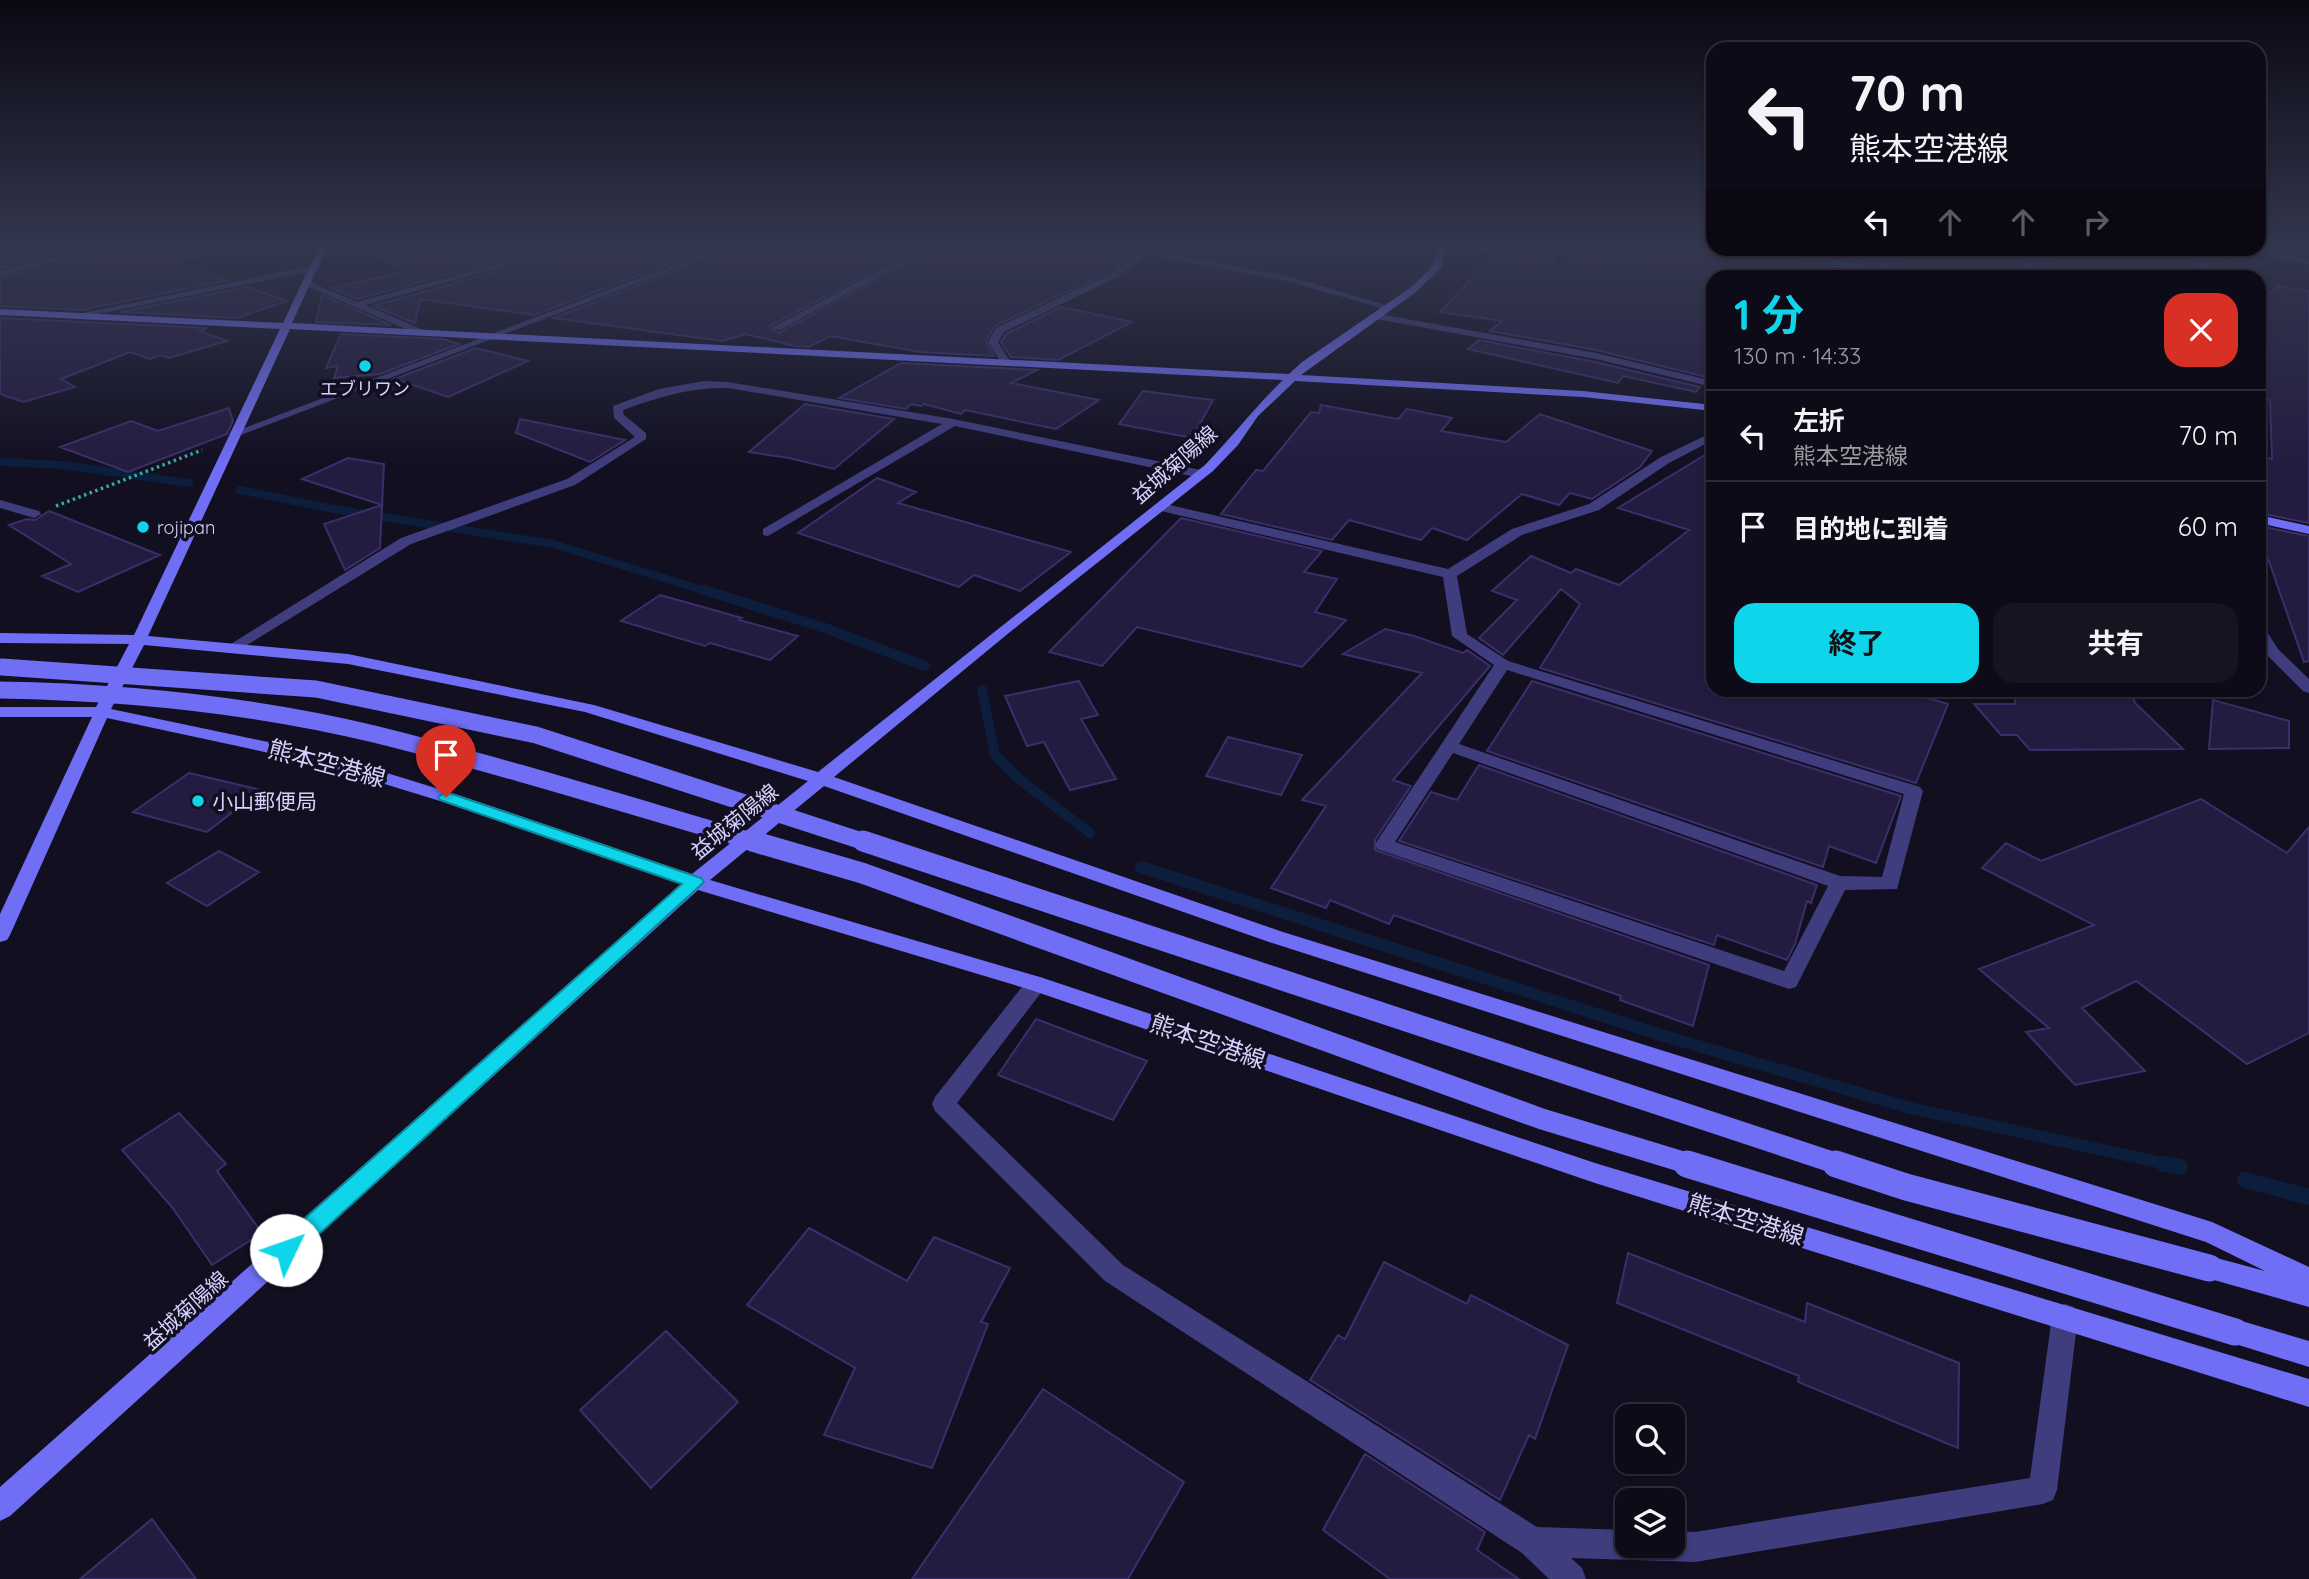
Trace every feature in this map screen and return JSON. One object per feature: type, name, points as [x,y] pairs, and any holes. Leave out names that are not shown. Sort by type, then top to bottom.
[{"type":"main road","points":[[155,319],[1005,361],[1583,394],[1706,407]]},
{"type":"main road","points":[[0,935],[101,712],[139,640],[289,319]]},
{"type":"main road","name":"益城菊陽線","points":[[0,1506],[695,882],[1005,629],[1201,474],[1234,442],[1254,414],[1306,364],[1369,319]]},
{"type":"main road","points":[[2266,521],[2309,530]]},
{"type":"main road","points":[[0,638],[139,640],[348,659],[588,708],[821,779],[1276,937],[2212,1233],[2309,1280]]},
{"type":"main road","points":[[0,667],[316,689],[536,735],[1081,912],[1906,1187],[2309,1295]]},
{"type":"main road","name":"熊本空港線","points":[[0,690],[75,691],[149,697],[260,712],[373,734],[529,777],[862,873],[1542,1119],[2309,1354]]},
{"type":"main road","name":"熊本空港線","points":[[0,712],[101,712],[319,758],[446,797],[695,882],[1036,984],[1595,1173],[2309,1393]]},
{"type":"street","points":[[388,319],[422,333]]},
{"type":"street","points":[[235,437],[535,319]]},
{"type":"street","points":[[775,328],[793,319]]},
{"type":"street","points":[[1005,361],[993,342],[1000,330],[1023,319]]},
{"type":"street","points":[[1417,319],[1706,382]]},
{"type":"street","points":[[234,647],[406,541],[570,482],[640,439],[642,435],[618,416],[617,408],[663,391],[704,384],[728,385],[953,422],[1201,474]]},
{"type":"street","points":[[768,532],[953,422]]},
{"type":"street","points":[[1161,507],[1450,574],[1517,532],[1594,507],[1665,460],[1706,440]]},
{"type":"street","points":[[0,504],[34,514]]},
{"type":"street","points":[[1448,746],[1839,883],[1890,884],[1914,791],[1503,664],[1460,636],[1450,574]]},
{"type":"street","points":[[2266,642],[2272,652],[2309,688]]},
{"type":"street","points":[[1503,664],[1384,845],[1788,981],[1839,883]]},
{"type":"street","points":[[1036,984],[943,1104],[1114,1273],[1533,1542],[1572,1579]]},
{"type":"street","points":[[1533,1542],[1695,1547],[2043,1490],[2065,1316]]},
{"type":"path","points":[[34,514],[235,437]]},
{"type":"building","points":[[0,319],[207,328],[200,331],[227,341],[169,358],[160,355],[150,359],[130,352],[61,379],[75,387],[23,402],[0,394]]},
{"type":"building","points":[[317,319],[376,319],[391,325],[316,322]]},
{"type":"building","points":[[559,319],[784,319],[768,327],[779,333],[805,319],[1010,319],[995,326],[986,341],[994,356],[920,352],[830,336],[809,347],[746,334],[722,341]]},
{"type":"building","points":[[1037,319],[1116,319],[1132,322],[1058,360],[1011,357],[1001,342],[1006,334]]},
{"type":"building","points":[[1486,319],[1706,319],[1706,377],[1596,350],[1490,331],[1502,321]]},
{"type":"building","points":[[2266,319],[2309,319],[2309,523],[2266,514],[2266,458],[2272,459],[2270,400],[2266,400]]},
{"type":"building","points":[[341,334],[443,339],[459,344],[380,374],[334,378],[338,366],[326,368]]},
{"type":"building","points":[[1479,340],[1595,362],[1700,387],[1696,392],[1623,376],[1618,383],[1468,349]]},
{"type":"building","points":[[476,348],[528,361],[448,397],[395,379]]},
{"type":"building","points":[[901,363],[1037,370],[1011,383],[1099,400],[1056,429],[965,410],[961,414],[924,404],[911,404],[906,409],[839,398]]},
{"type":"building","points":[[1143,391],[1213,400],[1192,438],[1119,424]]},
{"type":"building","points":[[805,404],[894,419],[834,469],[749,452]]},
{"type":"building","points":[[1321,405],[1398,419],[1407,409],[1452,418],[1441,431],[1506,442],[1540,414],[1652,451],[1640,467],[1592,499],[1570,493],[1559,505],[1522,494],[1467,540],[1432,528],[1421,540],[1349,520],[1332,540],[1221,514],[1256,470],[1263,471],[1311,412],[1319,413]]},
{"type":"building","points":[[229,408],[233,421],[227,434],[128,472],[60,447],[131,421],[158,431]]},
{"type":"building","points":[[520,419],[625,440],[590,462],[516,433]]},
{"type":"building","points":[[1706,454],[1706,697],[1924,697],[1948,704],[1916,783],[1540,668],[1580,604],[1561,589],[1503,655],[1479,638],[1517,600],[1492,591],[1531,556],[1571,573],[1576,569],[1619,585],[1689,530],[1618,508]]},
{"type":"building","points":[[348,458],[384,464],[380,548],[345,570],[324,524],[382,505],[302,479]]},
{"type":"building","points":[[877,478],[916,492],[898,503],[1071,552],[1020,591],[974,575],[959,587],[798,533]]},
{"type":"building","points":[[49,511],[160,555],[78,592],[42,576],[71,564],[9,525],[27,519],[35,520]]},
{"type":"building","points":[[1181,518],[1322,551],[1304,572],[1337,579],[1315,612],[1346,620],[1302,667],[1137,627],[1102,666],[1049,652]]},
{"type":"building","points":[[2266,527],[2309,536],[2309,661],[2304,662],[2266,553]]},
{"type":"building","points":[[660,595],[798,636],[770,660],[710,643],[705,646],[621,621]]},
{"type":"building","points":[[1385,629],[1463,653],[1467,650],[1490,666],[1393,780],[1411,786],[1375,840],[1375,850],[1709,965],[1693,1026],[1620,1000],[1621,996],[1394,915],[1389,924],[1330,900],[1326,908],[1271,888],[1326,806],[1302,800],[1422,673],[1343,654]]},
{"type":"building","points":[[1079,681],[1098,715],[1081,719],[1116,779],[1070,790],[1044,742],[1027,746],[1005,696]]},
{"type":"building","points":[[1532,681],[1901,796],[1876,863],[1829,846],[1823,867],[1487,751]]},
{"type":"building","points":[[2016,697],[2135,697],[2134,702],[2183,749],[2030,750],[2017,735],[2001,735],[1974,704],[2015,704]]},
{"type":"building","points":[[2213,700],[2289,721],[2289,748],[2209,749]]},
{"type":"building","points":[[1228,737],[1302,755],[1281,795],[1206,776]]},
{"type":"building","points":[[1479,765],[1817,885],[1811,903],[1807,901],[1795,944],[1787,960],[1717,935],[1714,945],[1399,841],[1431,792],[1457,800]]},
{"type":"building","name":"小山郵便局","points":[[189,773],[261,790],[207,832],[133,812]]},
{"type":"building","points":[[2201,799],[2287,853],[2309,827],[2309,1033],[2247,1064],[2136,981],[2082,1008],[2145,1071],[2075,1085],[2026,1032],[2049,1028],[1979,969],[2094,925],[1982,868],[2006,843],[2041,861]]},
{"type":"building","points":[[219,851],[259,872],[207,906],[167,883]]},
{"type":"building","points":[[1036,1019],[1147,1061],[1113,1120],[998,1075]]},
{"type":"building","points":[[179,1113],[226,1164],[217,1171],[262,1233],[212,1265],[172,1207],[122,1150]]},
{"type":"building","points":[[809,1228],[907,1281],[934,1237],[1010,1268],[981,1322],[988,1324],[932,1468],[824,1435],[855,1368],[747,1305]]},
{"type":"building","points":[[1628,1253],[1805,1322],[1807,1303],[1959,1363],[1958,1448],[1798,1382],[1799,1376],[1617,1303]]},
{"type":"building","points":[[1384,1262],[1467,1304],[1471,1295],[1568,1345],[1535,1439],[1529,1435],[1500,1500],[1310,1380],[1338,1335],[1345,1339]]},
{"type":"building","points":[[666,1331],[738,1402],[651,1488],[580,1410]]},
{"type":"building","points":[[1043,1389],[1184,1482],[1128,1579],[912,1579]]},
{"type":"building","points":[[1365,1454],[1485,1532],[1477,1550],[1519,1579],[1390,1579],[1323,1530]]},
{"type":"building","points":[[152,1519],[196,1579],[80,1579]]},
{"type":"waterway","points":[[0,462],[62,465],[189,483]]},
{"type":"waterway","points":[[240,490],[328,508],[553,544],[709,592]]},
{"type":"waterway","points":[[704,590],[825,628],[925,666]]},
{"type":"waterway","points":[[982,690],[995,755],[1020,780],[1090,833]]},
{"type":"waterway","points":[[1141,867],[1661,1035],[1910,1108],[2172,1165]]},
{"type":"waterway","points":[[2164,1164],[2180,1167]]},
{"type":"waterway","points":[[2245,1180],[2309,1197]]},
{"type":"place","name":"エブリワン","points":[[365,366]]},
{"type":"place","name":"rojipan","points":[[143,527]]},
{"type":"place","name":"小山郵便局","points":[[198,801]]},
{"type":"route","points":[[286,1250],[695,882],[446,797]]}]
